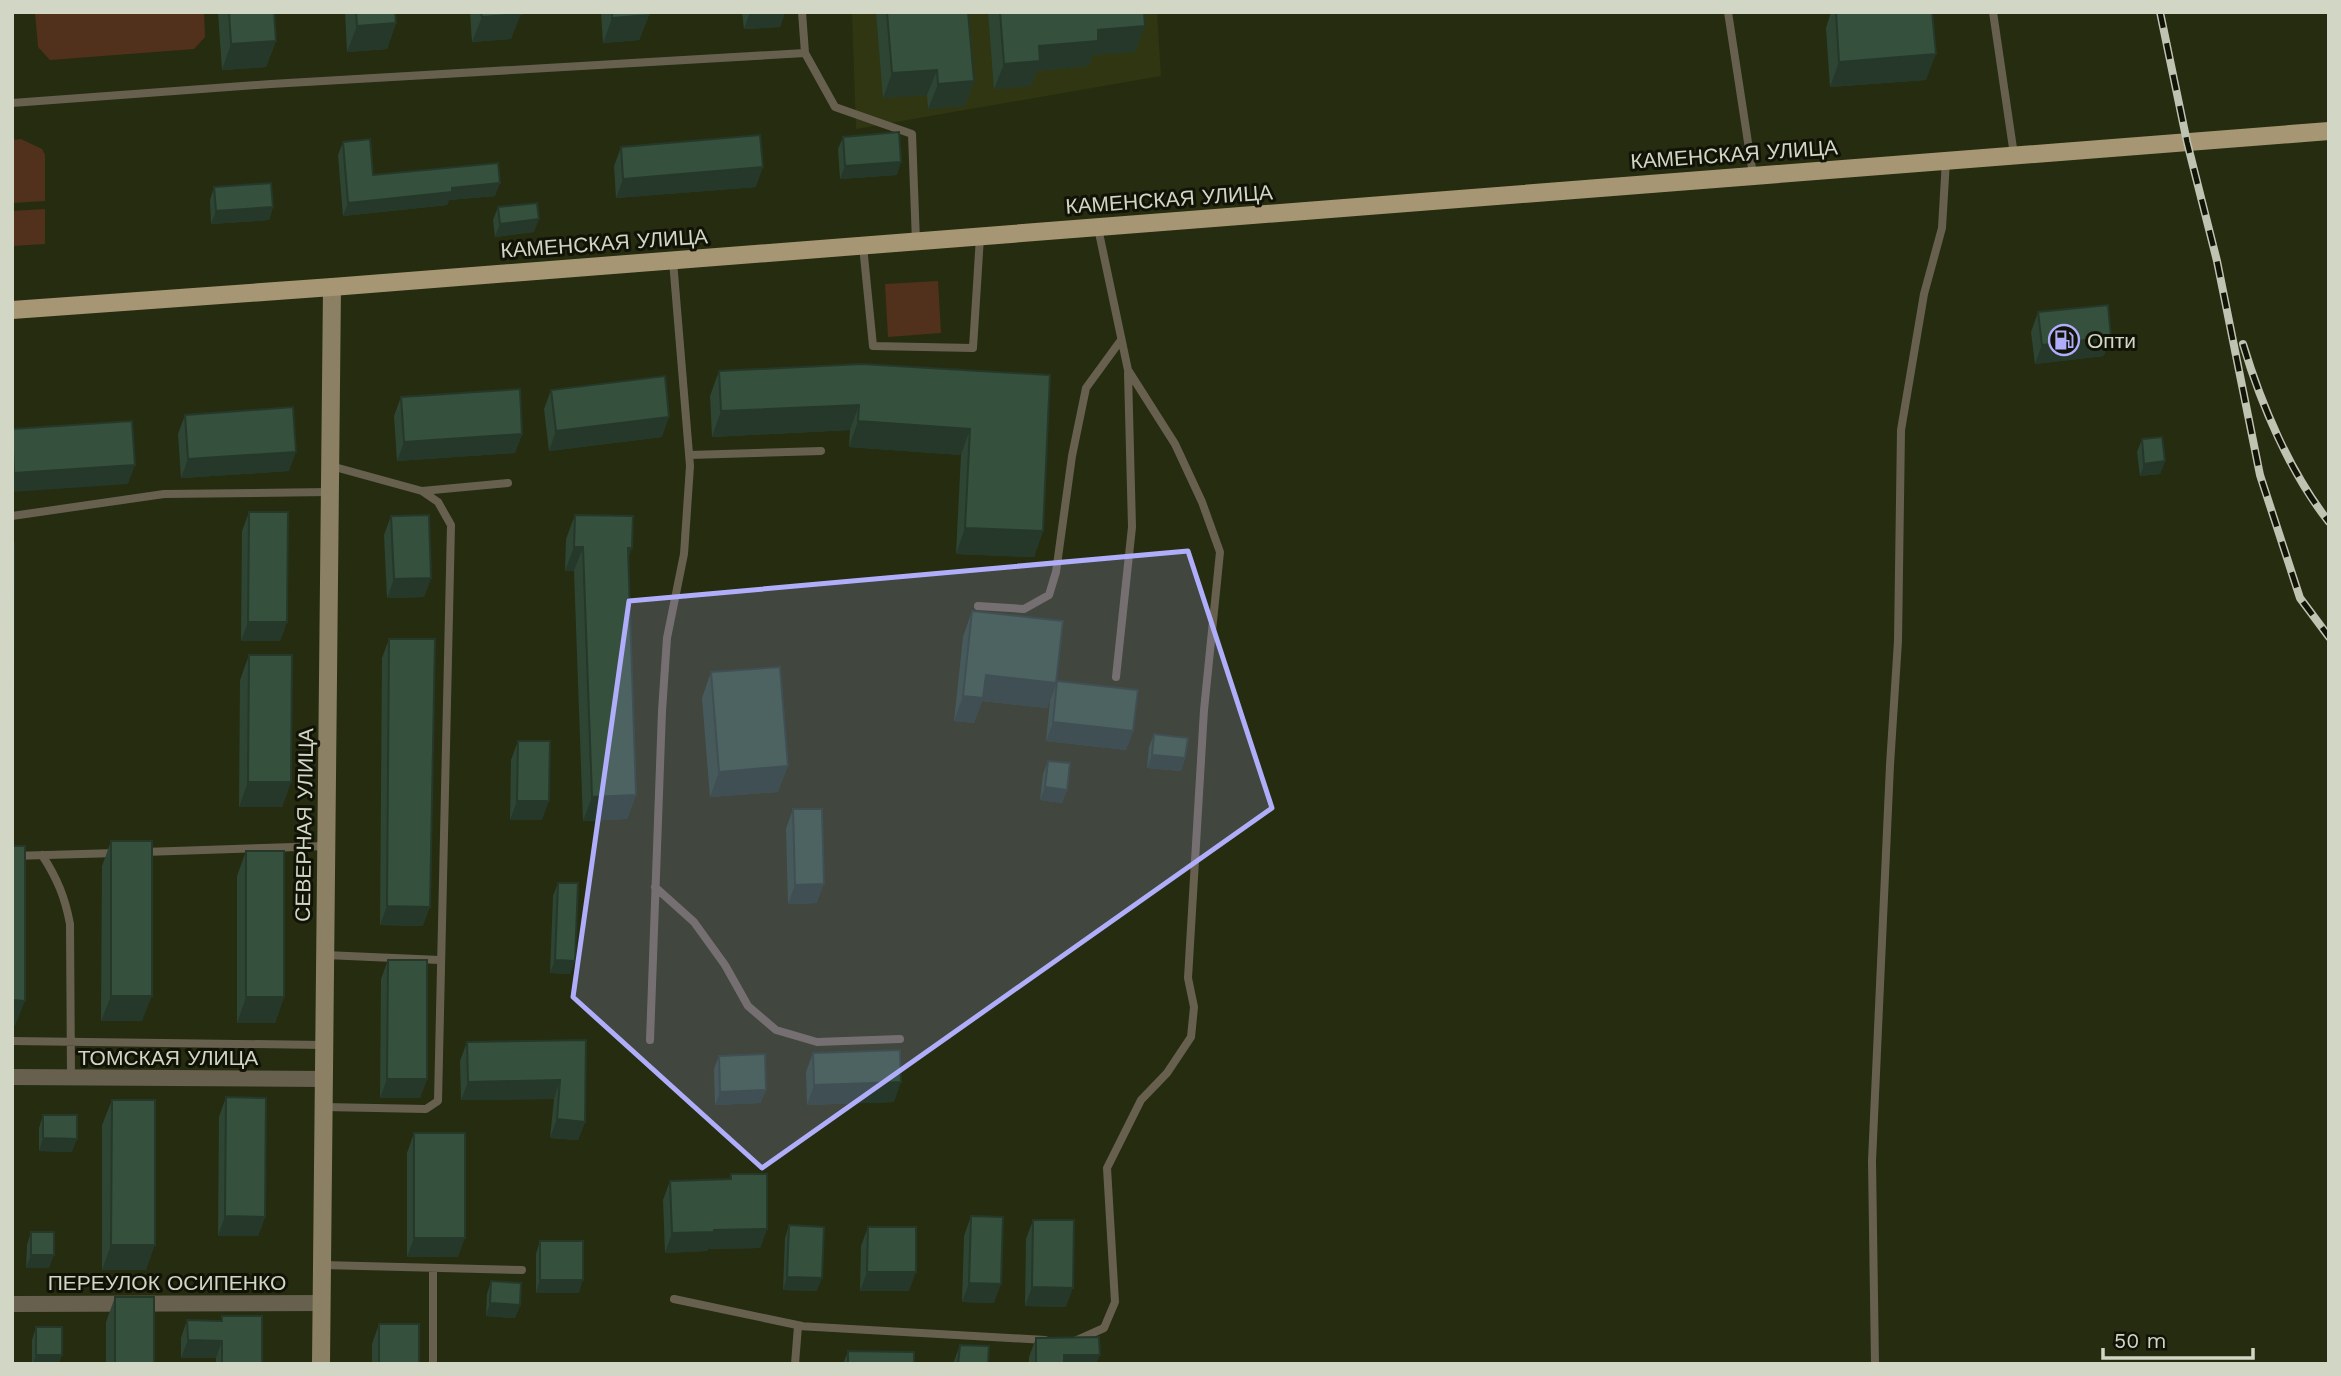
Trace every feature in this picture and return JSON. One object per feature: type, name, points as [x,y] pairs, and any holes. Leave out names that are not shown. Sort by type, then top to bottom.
[{"type":"main road","name":"КАМЕНСКАЯ УЛИЦА","points":[[12,310],[2329,131]]},
{"type":"street","name":"СЕВЕРНАЯ УЛИЦА","points":[[321,1364],[332,287]]},
{"type":"street","name":"ТОМСКАЯ УЛИЦА","points":[[12,1077],[324,1079]]},
{"type":"street","name":"ПЕРЕУЛОК ОСИПЕНКО","points":[[12,1304],[322,1303]]},
{"type":"lane","points":[[802,12],[805,53],[835,107],[912,134],[916,242]]},
{"type":"lane","points":[[1728,12],[1753,176]]},
{"type":"lane","points":[[1993,12],[2014,155]]},
{"type":"lane","points":[[12,103],[271,83],[805,53]]},
{"type":"lane","points":[[1875,1364],[1872,1161],[1898,641],[1901,430],[1924,294],[1942,228],[1946,160]]},
{"type":"lane","points":[[1097,227],[1128,370],[1132,527],[1116,677]]},
{"type":"lane","points":[[863,246],[873,346],[973,348],[981,236]]},
{"type":"lane","points":[[650,1040],[667,638],[684,554],[689,455],[673,261]]},
{"type":"lane","points":[[978,606],[1024,609],[1049,595],[1056,572],[1072,456],[1086,388],[1121,340]]},
{"type":"lane","points":[[795,1364],[798,1326],[1075,1341],[1104,1328],[1115,1302],[1107,1168],[1142,1100],[1167,1073],[1191,1037],[1194,1007],[1188,978],[1203,723],[1220,552],[1202,502],[1175,444],[1128,370]]},
{"type":"lane","points":[[689,455],[821,451]]},
{"type":"lane","points":[[324,1107],[426,1109],[438,1101],[451,525],[438,502],[422,491],[330,466]]},
{"type":"lane","points":[[422,491],[509,483]]},
{"type":"lane","points":[[12,516],[164,494],[330,492]]},
{"type":"lane","points":[[139,852],[326,846]]},
{"type":"lane","points":[[12,856],[126,853]]},
{"type":"lane","points":[[42,855],[56,877],[66,901],[70,924],[71,1078]]},
{"type":"lane","points":[[655,887],[694,922],[725,965],[748,1006],[776,1030],[817,1042],[900,1039]]},
{"type":"lane","points":[[326,955],[440,961]]},
{"type":"lane","points":[[12,1041],[324,1045]]},
{"type":"lane","points":[[322,1265],[522,1270]]},
{"type":"lane","points":[[433,1268],[433,1364]]},
{"type":"lane","points":[[674,1299],[805,1327]]},
{"type":"highlighted area","points":[[1188,551],[1272,808],[762,1168],[573,997],[629,601]]},
{"type":"shaded area","points":[[35,12],[204,12],[205,37],[194,49],[50,60],[38,47]]},
{"type":"shaded area","points":[[852,12],[1157,12],[1161,76],[856,129]]},
{"type":"shaded area","points":[[21,139],[42,149],[45,155],[45,201],[12,203],[12,140]]},
{"type":"shaded area","points":[[45,209],[45,244],[12,246],[12,211]]},
{"type":"shaded area","points":[[938,281],[941,333],[888,337],[885,284]]},
{"type":"building","points":[[229,12],[274,12],[276,41],[231,44]]},
{"type":"building","points":[[356,12],[395,12],[396,23],[357,26]]},
{"type":"building","points":[[481,12],[520,12],[521,14],[482,17]]},
{"type":"building","points":[[612,12],[649,12],[649,15],[612,18]]},
{"type":"building","points":[[887,12],[968,12],[974,81],[938,84],[937,70],[892,73]]},
{"type":"building","points":[[1000,12],[1144,12],[1145,26],[1098,30],[1098,41],[1039,46],[1040,61],[1004,64]]},
{"type":"building","points":[[1836,12],[1932,12],[1936,54],[1839,62]]},
{"type":"building","points":[[899,132],[901,162],[845,166],[843,137]]},
{"type":"building","points":[[760,135],[763,167],[623,179],[621,147]]},
{"type":"building","points":[[370,139],[373,175],[498,163],[500,183],[452,188],[452,192],[348,203],[343,142]]},
{"type":"building","points":[[271,183],[273,207],[216,211],[214,187]]},
{"type":"building","points":[[537,203],[539,219],[500,224],[498,207]]},
{"type":"building","points":[[2108,305],[2111,337],[2042,345],[2038,312]]},
{"type":"building","points":[[862,364],[1050,375],[1043,531],[965,528],[970,429],[858,421],[859,405],[721,411],[719,371]]},
{"type":"building","points":[[665,376],[669,417],[556,431],[551,390]]},
{"type":"building","points":[[520,389],[522,434],[404,442],[401,397]]},
{"type":"building","points":[[293,407],[296,452],[188,459],[185,415]]},
{"type":"building","points":[[132,421],[135,465],[14,473],[12,429]]},
{"type":"building","points":[[2162,437],[2165,461],[2144,464],[2142,439]]},
{"type":"building","points":[[249,512],[288,512],[287,622],[248,622]]},
{"type":"building","points":[[429,515],[431,578],[394,579],[391,516]]},
{"type":"building","points":[[575,515],[633,516],[632,548],[628,548],[636,795],[592,797],[583,547],[574,547]]},
{"type":"building","points":[[12,542],[14,543],[13,734],[12,734]]},
{"type":"building","points":[[972,611],[1063,621],[1056,683],[986,675],[983,698],[963,696]]},
{"type":"building","points":[[389,639],[435,639],[430,907],[387,906]]},
{"type":"building","points":[[249,655],[292,655],[291,782],[248,782]]},
{"type":"building","points":[[780,667],[788,766],[719,772],[711,672]]},
{"type":"building","points":[[1057,681],[1138,690],[1133,731],[1053,722]]},
{"type":"building","points":[[1154,734],[1188,738],[1185,758],[1152,755]]},
{"type":"building","points":[[518,741],[550,741],[549,801],[517,801]]},
{"type":"building","points":[[1048,761],[1070,763],[1067,790],[1045,787]]},
{"type":"building","points":[[793,809],[822,809],[824,884],[795,885]]},
{"type":"building","points":[[111,841],[152,841],[152,996],[111,996]]},
{"type":"building","points":[[12,846],[25,846],[25,1001],[12,1000]]},
{"type":"building","points":[[246,851],[284,851],[284,997],[246,997]]},
{"type":"building","points":[[558,883],[578,883],[575,961],[555,960]]},
{"type":"building","points":[[388,960],[427,960],[427,1079],[387,1079]]},
{"type":"building","points":[[586,1040],[585,1122],[557,1119],[560,1080],[468,1082],[467,1042]]},
{"type":"building","points":[[900,1050],[901,1082],[814,1085],[813,1053]]},
{"type":"building","points":[[765,1054],[766,1090],[720,1092],[719,1056]]},
{"type":"building","points":[[226,1097],[266,1098],[265,1217],[225,1216]]},
{"type":"building","points":[[112,1100],[155,1100],[155,1245],[111,1245]]},
{"type":"building","points":[[43,1115],[77,1115],[77,1139],[43,1138]]},
{"type":"building","points":[[414,1133],[465,1133],[465,1238],[414,1238]]},
{"type":"building","points":[[731,1174],[767,1174],[767,1229],[672,1233],[670,1181],[731,1179]]},
{"type":"building","points":[[971,1216],[1003,1217],[1001,1284],[969,1283]]},
{"type":"building","points":[[1033,1220],[1074,1220],[1073,1288],[1032,1287]]},
{"type":"building","points":[[789,1225],[824,1227],[822,1278],[787,1277]]},
{"type":"building","points":[[868,1227],[916,1227],[916,1272],[867,1272]]},
{"type":"building","points":[[31,1232],[54,1232],[54,1255],[31,1255]]},
{"type":"building","points":[[540,1241],[583,1241],[583,1280],[540,1280]]},
{"type":"building","points":[[491,1281],[521,1283],[520,1305],[490,1303]]},
{"type":"building","points":[[115,1297],[154,1297],[154,1364],[115,1364]]},
{"type":"building","points":[[222,1316],[262,1316],[262,1364],[222,1364],[222,1341],[188,1340],[187,1320],[222,1321]]},
{"type":"building","points":[[379,1324],[419,1324],[419,1364],[379,1364]]},
{"type":"building","points":[[36,1327],[62,1327],[62,1355],[36,1355]]},
{"type":"building","points":[[1099,1337],[1100,1355],[1064,1355],[1064,1364],[1036,1364],[1036,1338]]},
{"type":"building","points":[[960,1345],[989,1346],[988,1364],[958,1364]]},
{"type":"building","points":[[848,1351],[914,1352],[914,1364],[848,1364]]},
{"type":"railway","points":[[2160,12],[2187,142],[2217,261],[2260,475],[2300,598],[2329,637]]},
{"type":"railway","points":[[2243,344],[2289,460],[2329,522]]},
{"type":"place","name":"Опти","points":[[2064,340]]}]
